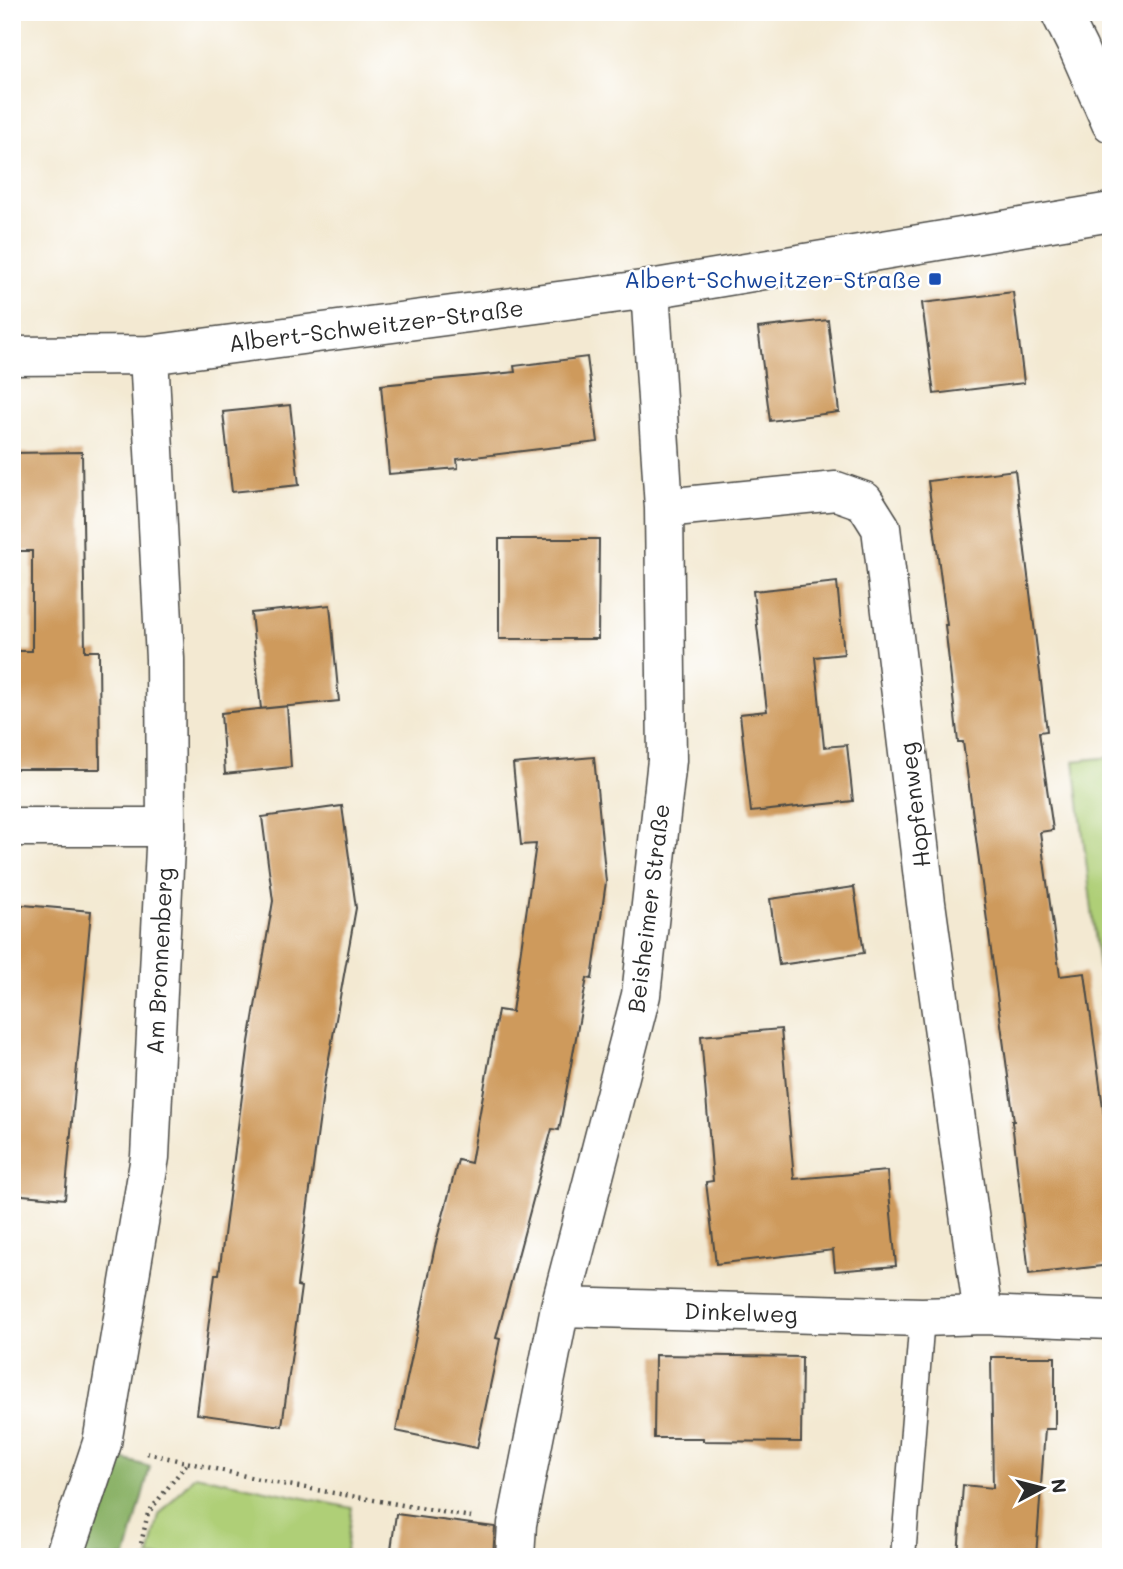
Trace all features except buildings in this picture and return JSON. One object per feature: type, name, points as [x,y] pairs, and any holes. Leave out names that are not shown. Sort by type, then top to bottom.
[{"type":"street","points":[[1060,12],[1111,123]]},
{"type":"street","name":"Albert-Schweitzer-Straße","points":[[12,356],[149,355],[650,289],[1111,212]]},
{"type":"street","name":"Beisheimer Straße","points":[[516,1541],[560,1307],[641,995],[667,760],[664,508],[650,289]]},
{"type":"street","name":"Am Bronnenberg","points":[[64,1557],[102,1443],[150,1157],[166,827],[165,659],[149,355]]},
{"type":"street","name":"Hopfenweg","points":[[664,508],[836,491],[864,501],[881,528],[928,917],[983,1315]]},
{"type":"street","points":[[12,827],[166,827]]},
{"type":"street","name":"Dinkelweg","points":[[560,1307],[1111,1320]]},
{"type":"lane","points":[[903,1557],[922,1317]]},
{"type":"path","points":[[102,1443],[516,1541]]},
{"type":"path","points":[[138,1557],[148,1513],[188,1462]]},
{"type":"green space","points":[[1111,757],[1111,1068],[1074,761]]},
{"type":"green space","points":[[106,1454],[150,1467],[126,1557],[74,1557]]},
{"type":"green space","points":[[195,1475],[352,1508],[345,1557],[149,1557],[159,1515]]},
{"type":"place","name":"Albert-Schweitzer-Straße","points":[[935,279]]}]
